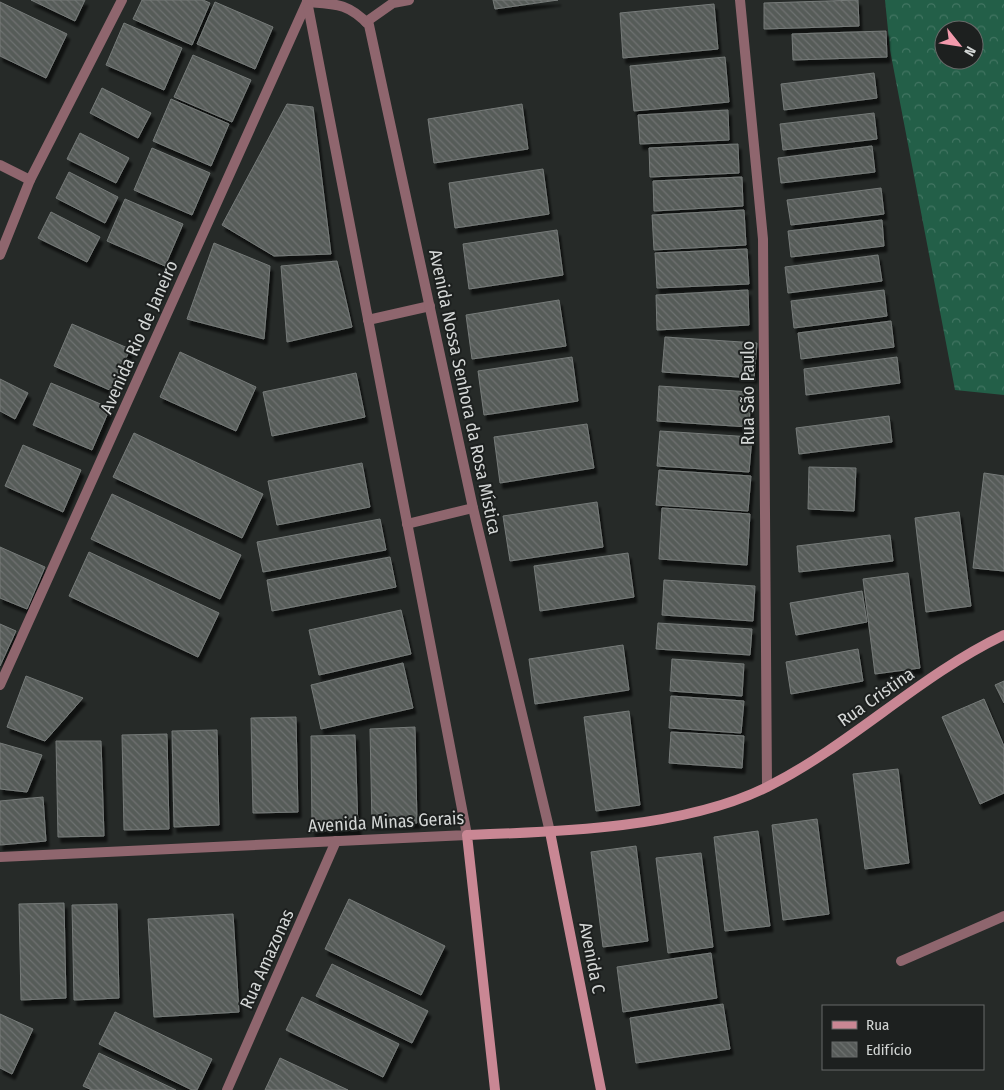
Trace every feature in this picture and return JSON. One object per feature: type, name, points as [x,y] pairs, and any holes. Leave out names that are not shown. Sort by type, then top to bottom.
[{"type":"main road","name":"Rua Cristina","points":[[767,787],[824,754],[970,651],[1004,635]]},
{"type":"main road","name":"Avenida Minas Gerais","points":[[467,835],[550,832],[656,819],[712,808],[767,787]]},
{"type":"main road","name":"Avenida C","points":[[550,832],[601,1090]]},
{"type":"main road","points":[[467,835],[495,1090]]},
{"type":"street","points":[[0,255],[30,180],[122,0]]},
{"type":"street","points":[[409,0],[393,3],[366,22],[357,12],[340,4],[307,1],[467,835]]},
{"type":"street","name":"Rua São Paulo","points":[[740,0],[763,239],[767,787]]},
{"type":"street","name":"Avenida Rio de Janeiro","points":[[0,684],[307,1]]},
{"type":"street","name":"Avenida Nossa Senhora da Rosa Mística","points":[[366,22],[369,25],[473,508],[550,832]]},
{"type":"street","points":[[0,164],[30,180]]},
{"type":"street","points":[[368,320],[430,306]]},
{"type":"street","points":[[407,524],[473,508]]},
{"type":"street","name":"Avenida Minas Gerais","points":[[0,857],[467,835]]},
{"type":"street","name":"Rua Amazonas","points":[[227,1090],[336,841]]},
{"type":"street","points":[[900,961],[1004,916]]},
{"type":"green space","points":[[885,0],[1004,0],[1004,395],[955,390],[890,50]]},
{"type":"building","points":[[31,0],[85,0],[75,21]]},
{"type":"building","points":[[142,0],[203,0],[210,3],[192,45],[133,19]]},
{"type":"building","points":[[493,0],[558,0],[495,9]]},
{"type":"building","points":[[858,0],[859,26],[764,29],[764,3]]},
{"type":"building","points":[[0,2],[67,34],[46,78],[0,56]]},
{"type":"building","points":[[215,2],[273,27],[255,69],[197,44]]},
{"type":"building","points":[[714,4],[718,49],[623,58],[620,13]]},
{"type":"building","points":[[124,23],[182,48],[164,90],[106,65]]},
{"type":"building","points":[[886,31],[887,57],[793,60],[792,34]]},
{"type":"building","points":[[193,55],[251,80],[232,122],[174,97]]},
{"type":"building","points":[[725,57],[729,102],[634,111],[630,66]]},
{"type":"building","points":[[874,73],[877,98],[784,110],[781,84]]},
{"type":"building","points":[[102,88],[151,113],[138,138],[90,113]]},
{"type":"building","points":[[171,99],[229,124],[211,166],[153,141]]},
{"type":"building","points":[[287,104],[313,107],[331,254],[274,256],[222,225]]},
{"type":"building","points":[[522,104],[528,149],[434,163],[428,119]]},
{"type":"building","points":[[728,110],[729,140],[640,144],[638,115]]},
{"type":"building","points":[[874,113],[877,139],[783,150],[780,124]]},
{"type":"building","points":[[80,133],[129,158],[116,183],[67,159]]},
{"type":"building","points":[[738,144],[739,173],[650,177],[649,148]]},
{"type":"building","points":[[872,146],[875,172],[781,183],[778,158]]},
{"type":"building","points":[[152,148],[210,173],[192,215],[134,190]]},
{"type":"building","points":[[543,169],[549,214],[455,228],[449,183]]},
{"type":"building","points":[[69,172],[118,197],[105,223],[56,198]]},
{"type":"building","points":[[742,177],[743,206],[654,211],[653,181]]},
{"type":"building","points":[[881,188],[884,214],[791,225],[787,200]]},
{"type":"building","points":[[125,199],[183,224],[165,266],[107,241]]},
{"type":"building","points":[[744,210],[746,245],[654,250],[652,215]]},
{"type":"building","points":[[51,212],[100,237],[87,262],[38,238]]},
{"type":"building","points":[[882,220],[884,246],[791,257],[788,231]]},
{"type":"building","points":[[557,230],[563,275],[469,289],[463,244]]},
{"type":"building","points":[[214,243],[270,266],[264,339],[187,319]]},
{"type":"building","points":[[747,249],[749,284],[657,288],[655,253]]},
{"type":"building","points":[[878,255],[882,281],[788,293],[785,267]]},
{"type":"building","points":[[337,261],[352,327],[287,342],[281,266]]},
{"type":"building","points":[[748,290],[749,325],[657,330],[656,295]]},
{"type":"building","points":[[884,290],[887,316],[794,328],[791,301]]},
{"type":"building","points":[[559,300],[566,346],[472,359],[466,315]]},
{"type":"building","points":[[891,321],[894,347],[801,359],[798,333]]},
{"type":"building","points":[[72,324],[130,349],[112,391],[54,366]]},
{"type":"building","points":[[665,337],[757,343],[754,378],[662,372]]},
{"type":"building","points":[[180,352],[256,387],[236,431],[160,397]]},
{"type":"building","points":[[572,357],[578,401],[484,415],[478,371]]},
{"type":"building","points":[[897,357],[900,383],[806,395],[804,369]]},
{"type":"building","points":[[356,373],[365,417],[272,436],[263,392]]},
{"type":"building","points":[[0,379],[28,393],[15,419],[0,411]]},
{"type":"building","points":[[51,383],[110,408],[92,450],[33,425]]},
{"type":"building","points":[[659,386],[751,392],[749,427],[657,421]]},
{"type":"building","points":[[889,416],[892,442],[799,454],[796,428]]},
{"type":"building","points":[[587,424],[594,468],[500,483],[494,437]]},
{"type":"building","points":[[660,431],[752,437],[749,472],[657,466]]},
{"type":"building","points":[[134,433],[263,494],[242,538],[113,477]]},
{"type":"building","points":[[23,445],[81,470],[63,512],[5,486]]},
{"type":"building","points":[[362,463],[370,507],[277,525],[268,481]]},
{"type":"building","points":[[809,467],[856,468],[854,511],[808,509]]},
{"type":"building","points":[[659,470],[751,476],[748,511],[656,505]]},
{"type":"building","points":[[984,473],[1004,476],[1004,571],[973,568]]},
{"type":"building","points":[[112,494],[241,555],[220,599],[91,539]]},
{"type":"building","points":[[597,502],[603,547],[510,561],[503,516]]},
{"type":"building","points":[[662,508],[750,514],[747,565],[659,559]]},
{"type":"building","points":[[959,512],[971,606],[926,612],[915,518]]},
{"type":"building","points":[[380,519],[386,550],[263,572],[257,542]]},
{"type":"building","points":[[890,535],[893,561],[799,572],[797,546]]},
{"type":"building","points":[[0,547],[45,567],[27,609],[0,598]]},
{"type":"building","points":[[89,552],[219,613],[198,657],[69,596]]},
{"type":"building","points":[[628,553],[634,597],[540,611],[534,566]]},
{"type":"building","points":[[390,557],[396,587],[272,611],[267,580]]},
{"type":"building","points":[[908,573],[920,668],[875,674],[863,579]]},
{"type":"building","points":[[664,580],[755,586],[753,621],[662,615]]},
{"type":"building","points":[[862,591],[867,622],[796,635],[790,603]]},
{"type":"building","points":[[401,610],[411,654],[319,675],[309,630]]},
{"type":"building","points":[[658,623],[752,629],[750,655],[656,649]]},
{"type":"building","points":[[0,624],[16,631],[0,666]]},
{"type":"building","points":[[623,645],[629,690],[535,704],[529,659]]},
{"type":"building","points":[[858,649],[863,681],[791,694],[786,662]]},
{"type":"building","points":[[672,659],[744,664],[742,696],[670,691]]},
{"type":"building","points":[[403,663],[413,708],[321,729],[311,685]]},
{"type":"building","points":[[26,676],[83,698],[45,741],[7,727]]},
{"type":"building","points":[[1004,681],[1004,703],[995,685]]},
{"type":"building","points":[[671,696],[744,701],[741,733],[669,728]]},
{"type":"building","points":[[984,699],[1004,746],[1004,793],[980,804],[942,717]]},
{"type":"building","points":[[629,711],[640,805],[596,811],[584,717]]},
{"type":"building","points":[[296,717],[298,812],[253,813],[251,718]]},
{"type":"building","points":[[415,727],[417,823],[372,824],[370,729]]},
{"type":"building","points":[[217,730],[219,825],[174,827],[172,731]]},
{"type":"building","points":[[671,732],[744,736],[742,768],[669,763]]},
{"type":"building","points":[[167,734],[169,829],[124,830],[122,735]]},
{"type":"building","points":[[355,735],[358,830],[312,831],[311,736]]},
{"type":"building","points":[[56,741],[101,741],[104,836],[58,837]]},
{"type":"building","points":[[0,743],[42,755],[27,792],[0,789]]},
{"type":"building","points":[[898,769],[909,863],[865,869],[853,774]]},
{"type":"building","points":[[43,797],[46,841],[0,845],[0,801]]},
{"type":"building","points":[[817,819],[829,914],[783,920],[772,825]]},
{"type":"building","points":[[758,831],[770,926],[725,931],[714,837]]},
{"type":"building","points":[[636,846],[648,941],[603,947],[591,852]]},
{"type":"building","points":[[701,853],[713,947],[668,953],[656,858]]},
{"type":"building","points":[[349,899],[445,946],[421,995],[325,949]]},
{"type":"building","points":[[64,903],[66,998],[21,1000],[19,904]]},
{"type":"building","points":[[117,904],[119,998],[74,1000],[72,905]]},
{"type":"building","points":[[233,914],[239,1012],[154,1017],[148,919]]},
{"type":"building","points":[[711,953],[717,998],[623,1012],[617,967]]},
{"type":"building","points":[[332,964],[428,1011],[412,1043],[316,996]]},
{"type":"building","points":[[302,997],[399,1044],[383,1077],[286,1030]]},
{"type":"building","points":[[723,1004],[730,1049],[636,1063],[630,1018]]},
{"type":"building","points":[[115,1012],[212,1059],[197,1090],[192,1090],[99,1044]]},
{"type":"building","points":[[0,1014],[33,1029],[12,1074],[0,1068]]},
{"type":"building","points":[[99,1053],[176,1090],[92,1090],[83,1086]]},
{"type":"building","points":[[280,1058],[348,1090],[265,1090]]}]
